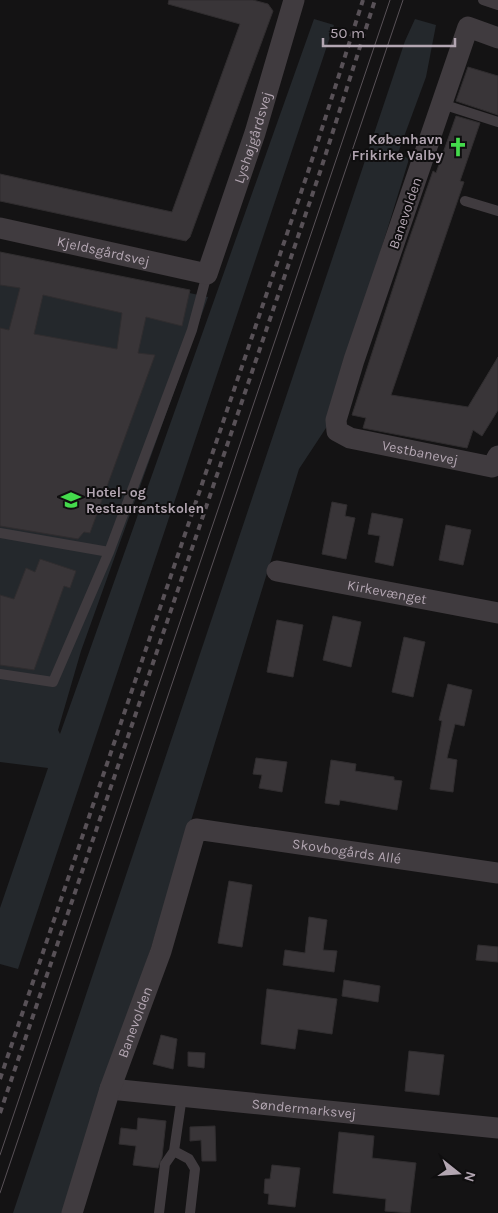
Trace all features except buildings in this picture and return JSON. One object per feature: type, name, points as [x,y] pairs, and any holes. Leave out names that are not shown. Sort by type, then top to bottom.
[{"type":"street","name":"Lyshøjgårdsvej","points":[[207,274],[254,133],[294,0]]},
{"type":"street","name":"Banevolden","points":[[337,431],[336,420],[354,360],[468,27],[498,38]]},
{"type":"street","name":"Kjeldsgårdsvej","points":[[0,228],[207,274]]},
{"type":"street","name":"Vestbanevej","points":[[337,431],[350,438],[492,467],[498,456]]},
{"type":"street","name":"Kirkevænget","points":[[277,571],[498,613]]},
{"type":"street","name":"Banevolden","points":[[72,1213],[110,1089],[160,951],[196,829]]},
{"type":"street","name":"Skovbogårds Allé","points":[[196,829],[498,873]]},
{"type":"street","name":"Søndermarksvej","points":[[110,1089],[498,1128]]},
{"type":"lane","points":[[483,0],[498,5]]},
{"type":"lane","points":[[442,104],[498,122]]},
{"type":"lane","points":[[465,201],[498,211]]},
{"type":"lane","points":[[0,674],[53,682],[109,552],[192,330],[207,274]]},
{"type":"lane","points":[[0,533],[109,552]]},
{"type":"lane","points":[[159,1213],[165,1164],[174,1151],[182,1096]]},
{"type":"lane","points":[[174,1151],[189,1159],[195,1169],[190,1213]]},
{"type":"shaded area","name":"Hotel- og Restaurantskolen","points":[[314,19],[334,25],[18,969],[0,964],[0,908],[48,768],[0,762],[0,252],[208,297],[81,651],[58,730],[60,734]]},
{"type":"shaded area","points":[[415,19],[436,25],[426,77],[398,153],[409,159],[326,428],[299,469],[175,873],[66,1213],[13,1213],[405,41]]},
{"type":"tram line","points":[[0,1155],[390,0]]},
{"type":"tram line","points":[[0,1193],[403,0]]},
{"type":"railway","points":[[0,1079],[309,169],[363,0]]},
{"type":"railway","points":[[0,1113],[320,172],[375,0]]},
{"type":"place","name":"København Frikirke Valby","points":[[458,147]]},
{"type":"place","name":"Hotel- og Restaurantskolen","points":[[71,500]]}]
